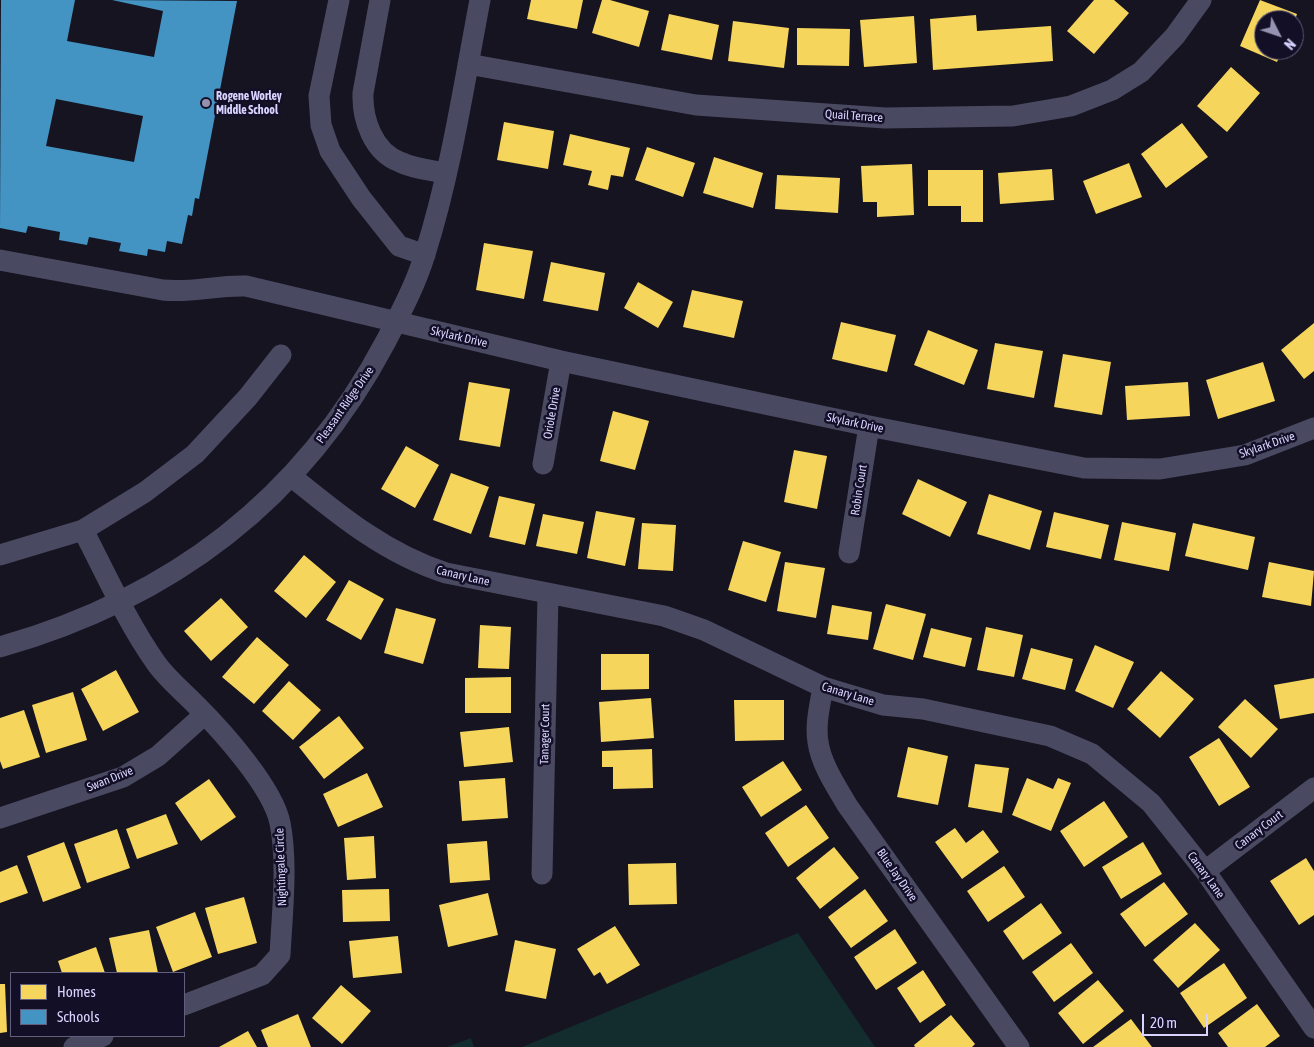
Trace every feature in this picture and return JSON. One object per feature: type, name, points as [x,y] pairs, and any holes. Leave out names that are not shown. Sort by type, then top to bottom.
[{"type":"street","points":[[339,0],[319,96],[321,125],[330,151],[361,198],[399,246],[425,256]]},
{"type":"street","points":[[380,0],[363,94],[362,108],[366,122],[382,149],[397,162],[416,168],[446,173]]},
{"type":"street","name":"Pleasant Ridge Drive","points":[[0,646],[52,632],[121,602],[188,564],[252,515],[291,476],[331,429],[365,380],[396,321],[425,256],[446,173],[480,0]]},
{"type":"street","name":"Quail Terrace","points":[[468,64],[696,105],[885,118],[1013,116],[1071,106],[1112,90],[1141,72],[1175,36],[1201,0]]},
{"type":"street","name":"Skylark Drive","points":[[0,260],[181,292],[221,285],[246,286],[561,361],[869,426],[1084,468],[1160,469],[1244,455],[1314,428]]},
{"type":"street","points":[[0,556],[83,530],[145,492],[195,454],[248,397],[281,355]]},
{"type":"street","name":"Oriole Drive","points":[[543,464],[561,361]]},
{"type":"street","name":"Robin Court","points":[[849,553],[869,426]]},
{"type":"street","name":"Canary Lane","points":[[291,476],[366,535],[421,565],[446,573],[664,616],[704,630],[823,688],[884,705],[923,709],[1050,736],[1092,754],[1147,798],[1205,871],[1314,1028]]},
{"type":"street","name":"Nightingale Circle","points":[[83,530],[136,631],[156,664],[205,714],[255,775],[270,799],[280,822],[284,881],[280,956],[262,975],[185,1005]]},
{"type":"street","name":"Tanager Court","points":[[542,874],[548,594]]},
{"type":"street","name":"Blue Jay Drive","points":[[823,688],[817,727],[818,742],[827,768],[847,805],[1019,1047]]},
{"type":"street","name":"Swan Drive","points":[[0,818],[123,777],[158,756],[205,714]]},
{"type":"street","name":"Canary Court","points":[[1205,871],[1314,788]]},
{"type":"street","points":[[74,1047],[100,1037]]},
{"type":"green space","points":[[798,933],[875,1047],[522,1047]]},
{"type":"green space","points":[[471,1038],[474,1047],[447,1047]]},
{"type":"building: Homes","points":[[531,0],[583,0],[577,29],[527,19]]},
{"type":"building: Homes","points":[[602,0],[610,0],[649,11],[639,47],[592,33]]},
{"type":"building: Homes","points":[[1094,0],[1114,0],[1129,13],[1094,54],[1067,31]]},
{"type":"building: Homes","points":[[1260,0],[1286,10],[1256,10]]},
{"type":"building: Homes","points":[[669,14],[719,25],[712,60],[661,50]]},
{"type":"building: Homes","points":[[1254,14],[1254,52],[1240,46]]},
{"type":"building: Homes","points":[[976,15],[977,31],[1051,26],[1053,61],[933,70],[930,19]]},
{"type":"building: Homes","points":[[914,16],[917,63],[864,67],[860,20]]},
{"type":"building: Homes","points":[[733,21],[789,28],[784,68],[728,61]]},
{"type":"building: Homes","points":[[797,28],[850,29],[849,66],[797,65]]},
{"type":"building: Homes","points":[[1231,67],[1260,93],[1227,132],[1197,106]]},
{"type":"building: Homes","points":[[504,122],[554,131],[548,169],[497,160]]},
{"type":"building: Homes","points":[[1182,123],[1208,157],[1166,188],[1141,154]]},
{"type":"building: Homes","points":[[570,134],[630,148],[623,177],[611,175],[608,190],[588,185],[592,171],[563,165]]},
{"type":"building: Homes","points":[[647,147],[695,163],[683,197],[635,180]]},
{"type":"building: Homes","points":[[714,157],[763,173],[753,208],[703,193]]},
{"type":"building: Homes","points":[[1129,163],[1142,197],[1096,214],[1083,181]]},
{"type":"building: Homes","points":[[912,164],[914,215],[877,217],[877,202],[863,202],[861,166]]},
{"type":"building: Homes","points":[[1052,169],[1054,200],[1000,204],[998,173]]},
{"type":"building: Homes","points":[[928,170],[983,170],[983,222],[961,222],[961,206],[928,206]]},
{"type":"building: Homes","points":[[777,175],[840,178],[838,213],[775,209]]},
{"type":"building: Homes","points":[[484,243],[533,251],[524,299],[476,290]]},
{"type":"building: Homes","points":[[551,262],[605,273],[598,311],[543,301]]},
{"type":"building: Homes","points":[[638,282],[673,302],[658,328],[624,308]]},
{"type":"building: Homes","points":[[692,290],[743,301],[734,338],[683,327]]},
{"type":"building: Homes","points":[[841,322],[896,335],[887,372],[832,359]]},
{"type":"building: Homes","points":[[1314,323],[1314,371],[1304,379],[1281,350]]},
{"type":"building: Homes","points":[[928,330],[978,350],[964,385],[914,365]]},
{"type":"building: Homes","points":[[995,343],[1043,351],[1034,398],[987,389]]},
{"type":"building: Homes","points":[[1063,354],[1111,362],[1102,415],[1054,407]]},
{"type":"building: Homes","points":[[1263,362],[1275,401],[1218,419],[1206,380]]},
{"type":"building: Homes","points":[[469,382],[510,389],[500,447],[459,440]]},
{"type":"building: Homes","points":[[1188,382],[1190,416],[1127,420],[1125,386]]},
{"type":"building: Homes","points":[[613,411],[649,421],[635,470],[600,461]]},
{"type":"building: Homes","points":[[406,446],[439,465],[415,508],[381,489]]},
{"type":"building: Homes","points":[[794,450],[827,456],[817,509],[784,502]]},
{"type":"building: Homes","points":[[451,473],[489,487],[471,534],[433,520]]},
{"type":"building: Homes","points":[[918,479],[967,502],[950,537],[902,514]]},
{"type":"building: Homes","points":[[989,494],[1042,511],[1030,550],[977,534]]},
{"type":"building: Homes","points":[[499,496],[535,504],[525,545],[489,537]]},
{"type":"building: Homes","points":[[596,511],[635,518],[625,566],[587,558]]},
{"type":"building: Homes","points":[[1054,512],[1109,525],[1101,559],[1046,547]]},
{"type":"building: Homes","points":[[543,514],[584,522],[577,554],[536,546]]},
{"type":"building: Homes","points":[[1122,522],[1176,533],[1169,571],[1114,560]]},
{"type":"building: Homes","points":[[642,523],[676,525],[673,571],[638,569]]},
{"type":"building: Homes","points":[[1193,523],[1255,537],[1248,570],[1185,556]]},
{"type":"building: Homes","points":[[743,541],[781,552],[766,602],[728,590]]},
{"type":"building: Homes","points":[[304,555],[336,582],[306,618],[274,591]]},
{"type":"building: Homes","points":[[785,562],[825,568],[816,618],[777,611]]},
{"type":"building: Homes","points":[[1269,562],[1314,571],[1311,606],[1262,597]]},
{"type":"building: Homes","points":[[349,580],[384,599],[361,640],[326,620]]},
{"type":"building: Homes","points":[[221,598],[248,627],[211,661],[184,631]]},
{"type":"building: Homes","points":[[886,604],[926,614],[913,660],[873,649]]},
{"type":"building: Homes","points":[[832,605],[872,612],[868,640],[827,634]]},
{"type":"building: Homes","points":[[396,608],[436,619],[423,664],[384,653]]},
{"type":"building: Homes","points":[[480,625],[511,627],[509,669],[478,668]]},
{"type":"building: Homes","points":[[986,627],[1023,635],[1014,677],[977,670]]},
{"type":"building: Homes","points":[[931,628],[972,638],[965,667],[923,657]]},
{"type":"building: Homes","points":[[257,637],[289,665],[254,704],[222,677]]},
{"type":"building: Homes","points":[[1095,645],[1134,662],[1113,708],[1075,691]]},
{"type":"building: Homes","points":[[1031,648],[1073,659],[1065,690],[1022,679]]},
{"type":"building: Homes","points":[[601,654],[649,654],[649,689],[601,690]]},
{"type":"building: Homes","points":[[116,670],[139,712],[103,731],[81,689]]},
{"type":"building: Homes","points":[[1161,671],[1194,699],[1160,738],[1127,709]]},
{"type":"building: Homes","points":[[511,677],[511,713],[465,713],[465,678]]},
{"type":"building: Homes","points":[[1314,678],[1314,713],[1280,719],[1274,685]]},
{"type":"building: Homes","points":[[289,681],[321,710],[293,740],[262,711]]},
{"type":"building: Homes","points":[[73,692],[87,740],[46,753],[32,705]]},
{"type":"building: Homes","points":[[651,698],[654,738],[601,742],[599,702]]},
{"type":"building: Homes","points":[[1245,699],[1278,729],[1251,758],[1218,727]]},
{"type":"building: Homes","points":[[734,700],[784,700],[784,740],[735,741]]},
{"type":"building: Homes","points":[[24,710],[40,757],[3,769],[0,761],[0,718]]},
{"type":"building: Homes","points":[[339,716],[364,748],[324,779],[299,747]]},
{"type":"building: Homes","points":[[509,727],[513,762],[464,767],[460,732]]},
{"type":"building: Homes","points":[[1219,738],[1250,787],[1219,806],[1189,757]]},
{"type":"building: Homes","points":[[908,747],[948,756],[938,805],[897,797]]},
{"type":"building: Homes","points":[[652,749],[653,788],[613,789],[613,767],[602,767],[602,751]]},
{"type":"building: Homes","points":[[783,761],[802,790],[761,817],[742,787]]},
{"type":"building: Homes","points":[[975,764],[1009,768],[1002,813],[968,807]]},
{"type":"building: Homes","points":[[367,773],[383,807],[338,827],[323,794]]},
{"type":"building: Homes","points":[[505,778],[508,818],[462,821],[459,781]]},
{"type":"building: Homes","points":[[1027,778],[1053,789],[1058,778],[1071,783],[1051,831],[1012,815]]},
{"type":"building: Homes","points":[[209,779],[236,817],[201,841],[175,803]]},
{"type":"building: Homes","points":[[1104,801],[1128,837],[1084,867],[1060,831]]},
{"type":"building: Homes","points":[[806,805],[829,838],[788,867],[765,833]]},
{"type":"building: Homes","points":[[166,814],[178,844],[137,859],[126,829]]},
{"type":"building: Homes","points":[[955,828],[966,843],[983,830],[999,852],[962,879],[935,842]]},
{"type":"building: Homes","points":[[117,829],[130,868],[87,883],[74,844]]},
{"type":"building: Homes","points":[[374,836],[376,878],[347,880],[344,838]]},
{"type":"building: Homes","points":[[487,841],[490,880],[450,883],[447,844]]},
{"type":"building: Homes","points":[[64,842],[81,888],[43,902],[27,856]]},
{"type":"building: Homes","points":[[1143,842],[1162,874],[1121,899],[1102,867]]},
{"type":"building: Homes","points":[[834,847],[859,878],[820,909],[796,878]]},
{"type":"building: Homes","points":[[1306,858],[1314,871],[1314,915],[1299,925],[1270,881]]},
{"type":"building: Homes","points":[[676,863],[677,904],[629,905],[628,864]]},
{"type":"building: Homes","points":[[17,865],[28,893],[0,903],[0,872]]},
{"type":"building: Homes","points":[[1004,866],[1025,897],[988,922],[967,891]]},
{"type":"building: Homes","points":[[1164,882],[1188,914],[1145,947],[1120,914]]},
{"type":"building: Homes","points":[[389,889],[390,921],[343,922],[342,890]]},
{"type":"building: Homes","points":[[865,889],[888,921],[851,948],[828,917]]},
{"type":"building: Homes","points":[[488,893],[498,935],[448,947],[439,905]]},
{"type":"building: Homes","points":[[244,897],[257,943],[218,954],[205,908]]},
{"type":"building: Homes","points":[[1041,903],[1062,933],[1023,960],[1003,931]]},
{"type":"building: Homes","points":[[195,912],[212,957],[173,972],[156,927]]},
{"type":"building: Homes","points":[[1195,923],[1220,950],[1178,988],[1153,960]]},
{"type":"building: Homes","points":[[615,926],[640,965],[607,984],[600,972],[594,976],[577,949]]},
{"type":"building: Homes","points":[[895,929],[917,963],[876,990],[854,957]]},
{"type":"building: Homes","points":[[149,930],[158,972],[117,972],[109,938]]},
{"type":"building: Homes","points":[[398,936],[402,973],[353,978],[349,941]]},
{"type":"building: Homes","points":[[515,940],[556,949],[546,999],[505,991]]},
{"type":"building: Homes","points":[[1071,943],[1093,973],[1054,1002],[1032,972]]},
{"type":"building: Homes","points":[[96,947],[105,972],[62,972],[58,961]]},
{"type":"building: Homes","points":[[1224,963],[1247,998],[1204,1028],[1180,993]]},
{"type":"building: Homes","points":[[923,970],[946,1005],[920,1023],[897,988]]},
{"type":"building: Homes","points":[[1098,980],[1124,1011],[1083,1044],[1058,1013]]},
{"type":"building: Homes","points":[[0,984],[5,984],[7,1032],[0,1033]]},
{"type":"building: Homes","points":[[341,985],[371,1011],[342,1044],[312,1018]]},
{"type":"building: Homes","points":[[1257,1004],[1280,1036],[1265,1047],[1228,1047],[1218,1033]]},
{"type":"building: Homes","points":[[298,1014],[311,1047],[268,1047],[261,1030]]},
{"type":"building: Homes","points":[[951,1015],[975,1044],[972,1047],[915,1047],[914,1045]]},
{"type":"building: Homes","points":[[1131,1019],[1152,1047],[1093,1047]]},
{"type":"building: Homes","points":[[248,1031],[257,1047],[219,1047]]},
{"type":"building: Schools","points":[[1,0],[75,0],[67,41],[154,57],[163,11],[112,0],[237,1],[199,199],[195,198],[192,216],[188,215],[182,244],[167,241],[165,252],[148,249],[147,256],[119,251],[121,243],[89,237],[87,245],[59,240],[60,232],[28,226],[26,233],[0,228]],"holes":[[[56,99],[143,116],[134,162],[46,146]]]},
{"type":"place","name":"Rogene Worley Middle School","points":[[206,103]]}]
